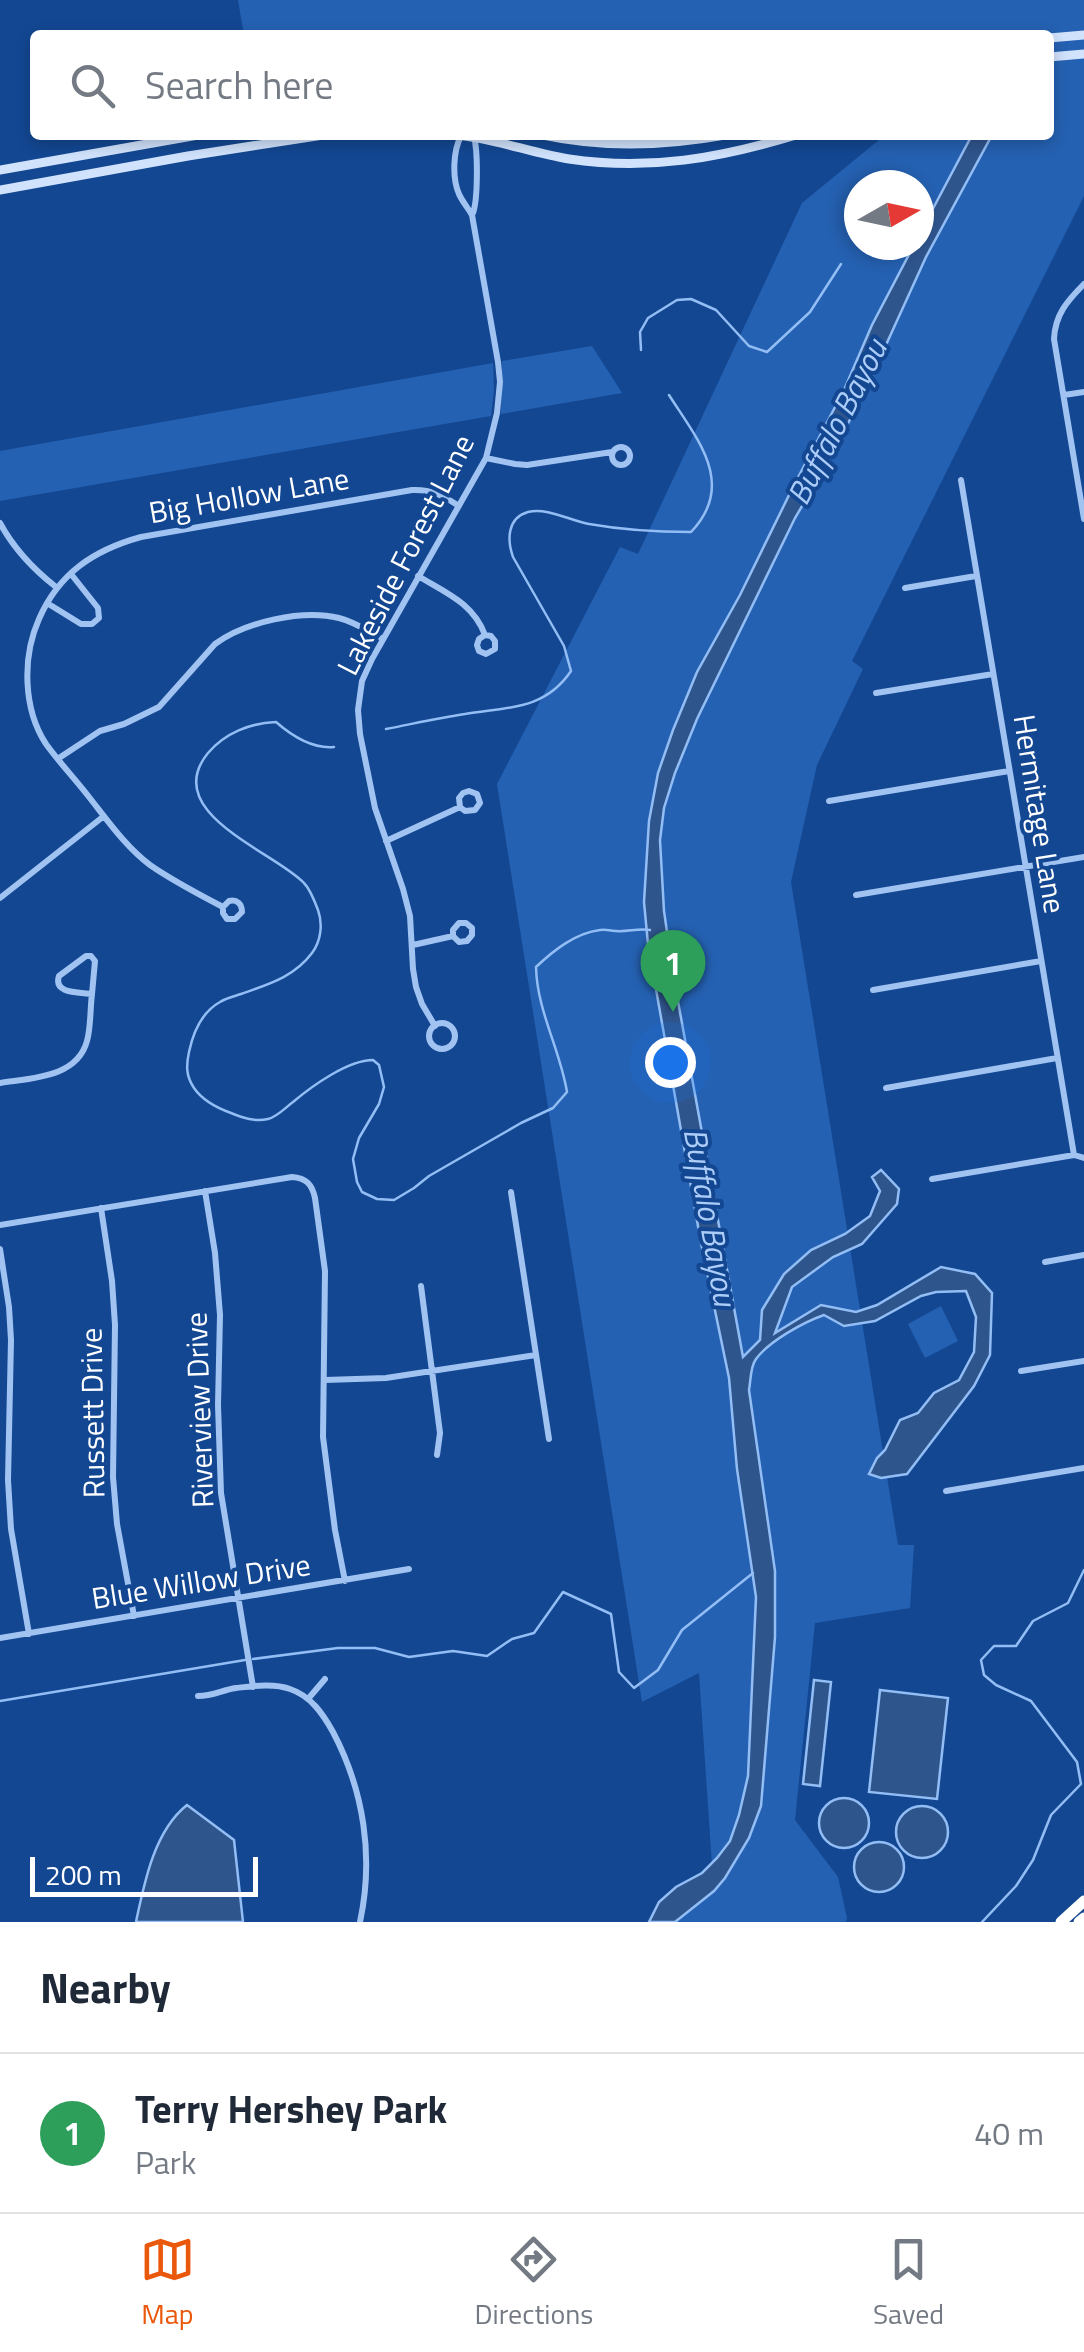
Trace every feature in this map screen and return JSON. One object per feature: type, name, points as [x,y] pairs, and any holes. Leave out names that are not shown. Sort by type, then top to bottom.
[{"type":"highway","points":[[1060,1922],[1084,1901]]},
{"type":"main road","points":[[1054,38],[1080,35]]},
{"type":"main road","points":[[1054,56],[1084,54]]},
{"type":"main road","points":[[0,170],[163,140]]},
{"type":"main road","points":[[0,190],[291,140]]},
{"type":"main road","points":[[490,140],[568,159],[636,164],[718,156],[777,140]]},
{"type":"main road","points":[[566,140],[617,145],[699,140]]},
{"type":"street","name":"Lakeside Forest Lane","points":[[458,140],[456,185],[472,214]]},
{"type":"street","name":"Lakeside Forest Lane","points":[[435,1026],[416,987],[410,916],[372,793],[358,710],[362,682],[383,639],[486,458],[497,413],[500,382],[472,214],[476,194],[475,140]]},
{"type":"street","points":[[1084,284],[1067,300],[1054,339],[1084,519]]},
{"type":"street","points":[[1064,395],[1084,392]]},
{"type":"street","points":[[486,458],[526,464],[612,452]]},
{"type":"street","name":"Hermitage Lane","points":[[960,480],[1074,1155]]},
{"type":"street","name":"Big Hollow Lane","points":[[222,907],[147,863],[123,840],[46,744],[27,680],[28,659],[35,629],[56,587],[84,562],[113,545],[142,537],[412,490],[436,492],[460,506]]},
{"type":"street","points":[[0,522],[24,558],[56,587]]},
{"type":"street","points":[[47,603],[81,624],[92,624],[99,618],[98,608],[71,574]]},
{"type":"street","points":[[418,576],[460,600],[474,613],[485,635]]},
{"type":"street","points":[[905,588],[976,576]]},
{"type":"street","points":[[58,758],[100,731],[158,707],[215,644],[249,626],[299,616],[335,617],[383,639]]},
{"type":"street","points":[[876,693],[993,674]]},
{"type":"street","points":[[829,801],[1009,771]]},
{"type":"street","points":[[386,841],[460,807]]},
{"type":"street","points":[[0,898],[104,816]]},
{"type":"street","points":[[856,895],[1084,857]]},
{"type":"street","points":[[413,944],[454,936]]},
{"type":"street","points":[[0,1083],[50,1074],[73,1064],[87,1042],[92,994],[95,961],[86,956],[56,981],[62,990],[92,994]]},
{"type":"street","points":[[873,990],[1041,961]]},
{"type":"street","name":"Lakeside Forest Lane","points":[[435,1026],[451,1027],[455,1037],[450,1047],[439,1048],[431,1042],[430,1032],[435,1026]]},
{"type":"street","points":[[886,1088],[1058,1058]]},
{"type":"street","points":[[932,1179],[1074,1155],[1084,1158]]},
{"type":"street","points":[[0,1225],[292,1177],[308,1181],[315,1198],[325,1270],[323,1437],[345,1581]]},
{"type":"street","name":"Riverview Drive","points":[[205,1191],[219,1287],[218,1436],[222,1493],[253,1687]]},
{"type":"street","points":[[511,1192],[548,1439]]},
{"type":"street","name":"Russett Drive","points":[[101,1208],[115,1325],[113,1477],[117,1524],[134,1616]]},
{"type":"street","points":[[0,1249],[11,1340],[11,1529],[29,1634]]},
{"type":"street","points":[[1046,1262],[1084,1256]]},
{"type":"street","points":[[421,1286],[440,1433],[437,1455]]},
{"type":"street","points":[[324,1380],[365,1380],[536,1354]]},
{"type":"street","points":[[1021,1371],[1084,1361]]},
{"type":"street","points":[[946,1492],[1084,1468]]},
{"type":"street","name":"Blue Willow Drive","points":[[0,1638],[410,1569]]},
{"type":"street","points":[[308,1699],[326,1679]]},
{"type":"street","points":[[198,1696],[236,1688],[280,1686],[290,1688],[316,1706],[330,1726],[356,1788],[366,1850],[360,1922]]},
{"type":"shaded area","points":[[238,0],[1084,0],[1084,196],[852,661],[863,669],[817,765],[791,882],[898,1545],[914,1545],[910,1608],[815,1623],[795,1820],[838,1877],[846,1922],[665,1922],[713,1880],[699,1673],[642,1702],[497,784],[620,547],[638,554],[802,203],[879,140],[1054,140],[1054,30],[243,30]]},
{"type":"shaded area","points":[[592,346],[622,393],[501,414],[502,361]]},
{"type":"shaded area","points":[[493,363],[491,416],[0,501],[0,451]]},
{"type":"shaded area","points":[[941,1306],[958,1341],[925,1358],[908,1324]]},
{"type":"water","points":[[969,140],[989,140],[934,242],[934,207]]},
{"type":"water","name":"Buffalo Bayou","points":[[906,260],[925,260],[870,380],[795,518],[697,719],[675,773],[664,808],[660,840],[664,911],[743,1357],[760,1340],[762,1310],[784,1274],[811,1250],[845,1234],[870,1216],[880,1191],[872,1177],[881,1170],[899,1189],[897,1204],[862,1244],[833,1257],[792,1287],[775,1333],[821,1305],[856,1312],[877,1305],[941,1267],[975,1274],[992,1293],[990,1355],[974,1386],[907,1474],[881,1478],[869,1474],[900,1420],[918,1413],[934,1393],[959,1380],[974,1352],[976,1317],[966,1291],[921,1296],[875,1321],[844,1326],[824,1315],[778,1339],[754,1362],[749,1390],[775,1571],[775,1637],[761,1806],[749,1838],[714,1891],[675,1922],[649,1922],[659,1902],[717,1858],[730,1841],[739,1815],[748,1776],[756,1597],[737,1469],[729,1378],[648,944],[644,902],[649,821],[658,773],[697,672],[844,390]]},
{"type":"water","points":[[814,1680],[831,1682],[820,1786],[803,1784]]},
{"type":"water","points":[[880,1690],[948,1698],[937,1799],[869,1792]]},
{"type":"water","points":[[844,1798],[862,1805],[869,1823],[862,1841],[844,1848],[826,1841],[819,1823],[826,1805]]},
{"type":"water","points":[[187,1805],[234,1840],[243,1922],[136,1922],[158,1843]]},
{"type":"water","points":[[922,1806],[940,1814],[948,1832],[940,1850],[922,1858],[904,1850],[896,1832],[904,1814]]},
{"type":"water","points":[[879,1842],[897,1849],[904,1867],[897,1885],[879,1892],[861,1885],[854,1867],[861,1849]]},
{"type":"waterway","points":[[641,350],[640,332],[648,318],[677,300],[691,299],[716,310],[749,346],[767,352],[810,312],[841,264]]},
{"type":"waterway","points":[[386,729],[523,705],[549,694],[571,671],[564,646],[513,557],[510,530],[521,515],[543,511],[602,526],[691,532],[711,497],[712,479],[700,445],[669,395]]},
{"type":"waterway","points":[[334,747],[303,741],[276,722],[257,724],[239,730],[215,746],[197,775],[198,794],[209,812],[306,886],[318,910],[321,927],[315,948],[289,974],[222,1001],[208,1011],[193,1038],[187,1071],[194,1088],[211,1104],[245,1118],[263,1120],[278,1114],[331,1075],[373,1060],[379,1065],[384,1087],[353,1159],[362,1192],[377,1199],[394,1200],[429,1176],[553,1108],[567,1092],[540,999],[536,967],[565,944],[591,932],[650,930]]},
{"type":"waterway","points":[[982,1922],[1016,1886],[1033,1860],[1051,1815],[1081,1784],[1077,1762],[1031,1701],[996,1685],[984,1675],[981,1660],[994,1646],[1016,1646],[1033,1621],[1068,1603],[1084,1570]]},
{"type":"waterway","points":[[253,1659],[338,1648],[375,1648],[409,1657],[453,1651],[487,1656],[512,1639],[534,1633],[563,1592],[611,1614],[619,1672],[634,1688],[658,1670],[682,1630],[753,1573]]},
{"type":"waterway","points":[[0,1701],[245,1660]]},
{"type":"place","name":"Terry Hershey Park","points":[[673,1012]]}]
